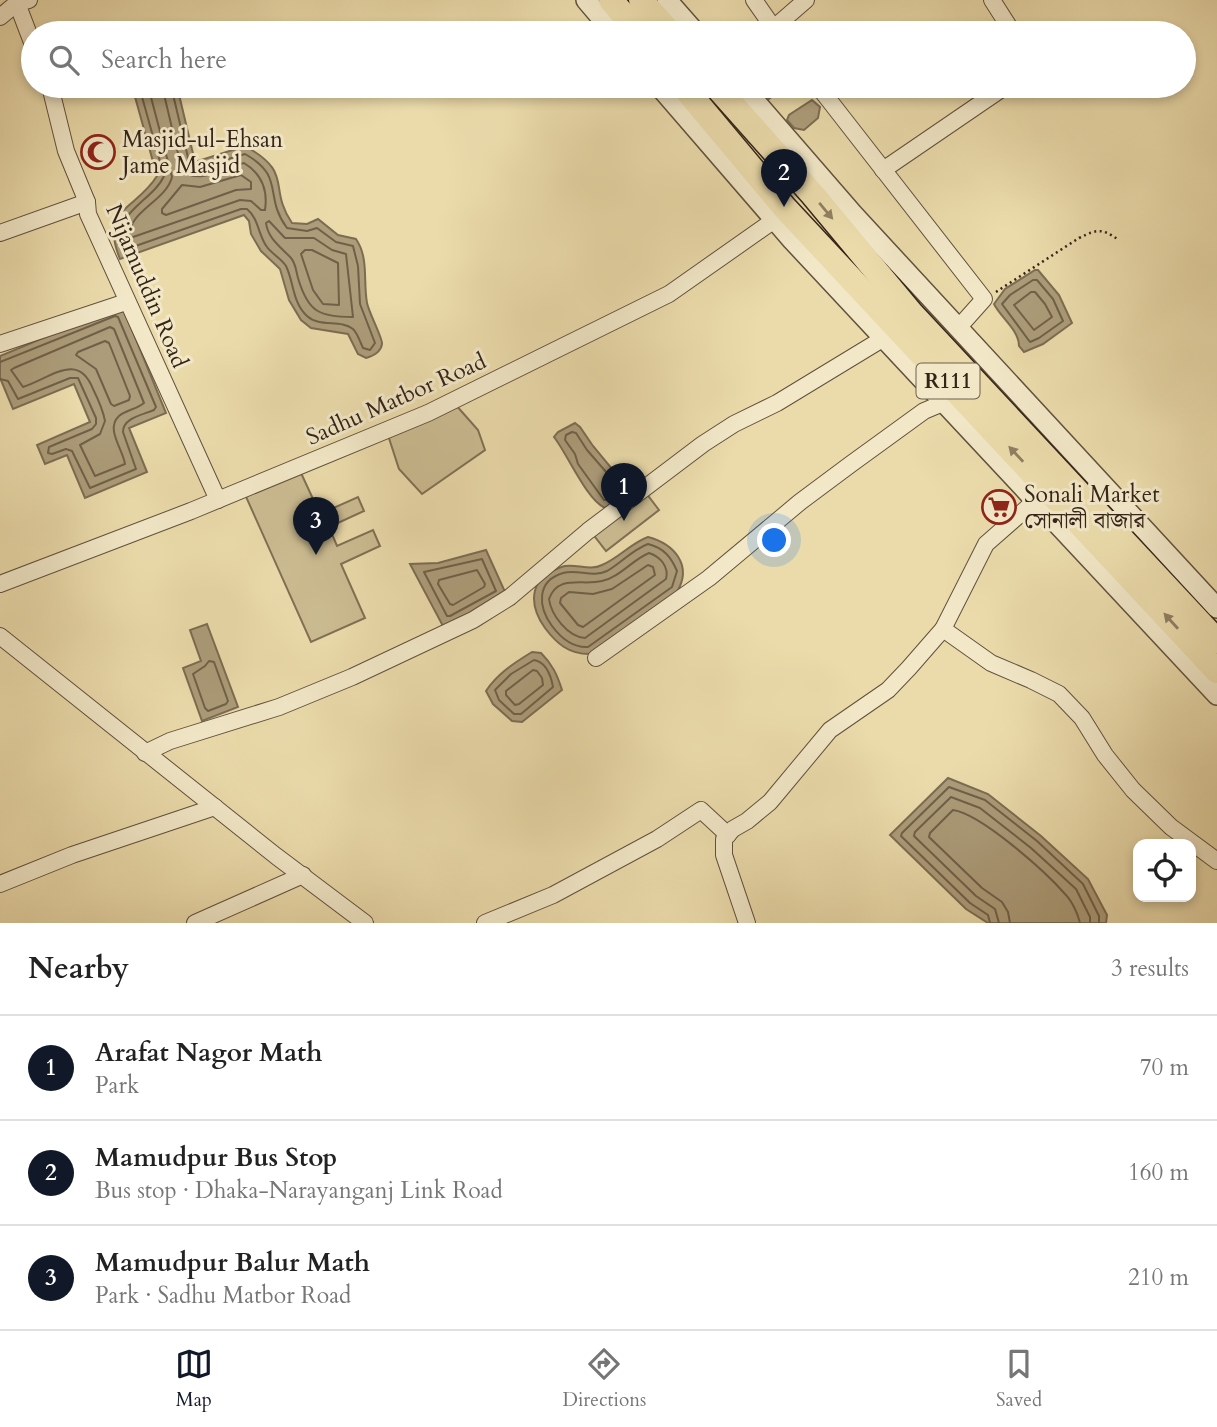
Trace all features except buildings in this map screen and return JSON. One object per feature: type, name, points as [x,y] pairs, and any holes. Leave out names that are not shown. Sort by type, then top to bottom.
[{"type":"main road","points":[[611,0],[629,21]]},
{"type":"main road","points":[[641,0],[659,21]]},
{"type":"main road","name":"R111","points":[[692,98],[781,216],[1217,671]]},
{"type":"main road","name":"R111","points":[[729,98],[792,157],[911,313],[1217,641]]},
{"type":"street","points":[[586,0],[604,21]]},
{"type":"street","points":[[667,0],[685,21]]},
{"type":"street","points":[[754,0],[766,21]]},
{"type":"street","points":[[784,21],[806,0]]},
{"type":"street","points":[[992,0],[1005,21]]},
{"type":"street","points":[[0,17],[23,2],[27,21]]},
{"type":"street","name":"Nijamuddin Road","points":[[53,98],[66,151],[87,202],[88,214],[218,500]]},
{"type":"street","points":[[670,98],[781,216],[943,403],[1217,695]]},
{"type":"street","points":[[750,98],[792,157],[958,327],[1217,608]]},
{"type":"street","points":[[827,98],[984,299],[958,327]]},
{"type":"street","points":[[883,170],[988,98]]},
{"type":"street","points":[[0,233],[87,202]]},
{"type":"street","name":"Sadhu Matbor Road","points":[[0,584],[218,500],[428,413],[669,294],[781,216]]},
{"type":"street","points":[[0,344],[126,302]]},
{"type":"street","points":[[145,753],[170,741],[291,702],[383,663],[473,620],[510,597],[588,531],[703,444],[884,338]]},
{"type":"street","points":[[596,658],[709,578],[800,502],[861,457],[924,411],[943,403]]},
{"type":"street","points":[[747,923],[724,855],[724,839],[770,802],[830,730],[888,690],[943,629],[986,544],[1035,501]]},
{"type":"street","points":[[943,629],[990,663],[1059,694],[1082,718],[1105,755],[1133,790],[1171,827],[1217,861]]},
{"type":"street","points":[[0,636],[145,753],[365,923]]},
{"type":"street","points":[[0,884],[72,855],[215,807]]},
{"type":"street","points":[[485,923],[561,890],[657,839],[701,810],[727,835]]},
{"type":"street","points":[[195,923],[303,875]]},
{"type":"path","points":[[984,299],[1079,238],[1102,230],[1119,240]]},
{"type":"shaded area","points":[[455,404],[478,430],[485,450],[422,494],[399,469],[387,432]]},
{"type":"shaded area","points":[[301,473],[320,514],[358,497],[364,511],[329,527],[337,546],[373,530],[380,546],[341,564],[365,618],[311,642],[243,490]]},
{"type":"shaded area","points":[[646,493],[659,510],[606,551],[592,533]]},
{"type":"water","points":[[135,98],[180,98],[195,162],[245,146],[270,165],[275,173],[281,199],[292,223],[307,224],[318,219],[338,235],[356,239],[363,254],[367,303],[382,341],[378,351],[366,358],[358,354],[348,334],[311,328],[301,320],[289,300],[280,269],[261,251],[244,215],[120,259],[114,229],[117,219],[157,176]]},
{"type":"water","points":[[812,100],[820,107],[818,118],[804,130],[794,128],[787,120],[789,115]]},
{"type":"water","points":[[1038,270],[1059,295],[1072,323],[1043,344],[1024,352],[1013,329],[994,304],[1005,289]]},
{"type":"water","points":[[122,305],[166,413],[129,428],[147,472],[85,498],[67,455],[45,464],[37,445],[90,422],[74,384],[13,409],[0,378],[0,356]]},
{"type":"water","points":[[575,423],[627,487],[627,493],[605,508],[591,496],[554,437]]},
{"type":"water","points":[[648,537],[666,545],[678,557],[683,573],[677,592],[589,654],[569,650],[554,639],[545,628],[535,606],[535,591],[543,578],[565,566],[602,565]]},
{"type":"water","points":[[486,550],[506,594],[444,628],[410,564],[438,563]]},
{"type":"water","points":[[207,624],[238,707],[202,721],[183,668],[201,661],[190,630]]},
{"type":"water","points":[[532,652],[541,653],[548,661],[562,690],[522,722],[512,721],[493,704],[486,691],[501,674]]},
{"type":"water","points":[[948,778],[988,794],[1041,836],[1088,879],[1107,915],[1106,923],[988,923],[966,909],[890,835]]},
{"type":"place","name":"Masjid-ul-Ehsan Jame Masjid","points":[[98,152]]},
{"type":"place","name":"Mamudpur Bus Stop","points":[[784,207]]},
{"type":"place","name":"Sonali Market সোনালী বাজার","points":[[999,507]]},
{"type":"place","name":"Arafat Nagor Math","points":[[624,521]]},
{"type":"place","name":"Mamudpur Balur Math","points":[[316,555]]}]
